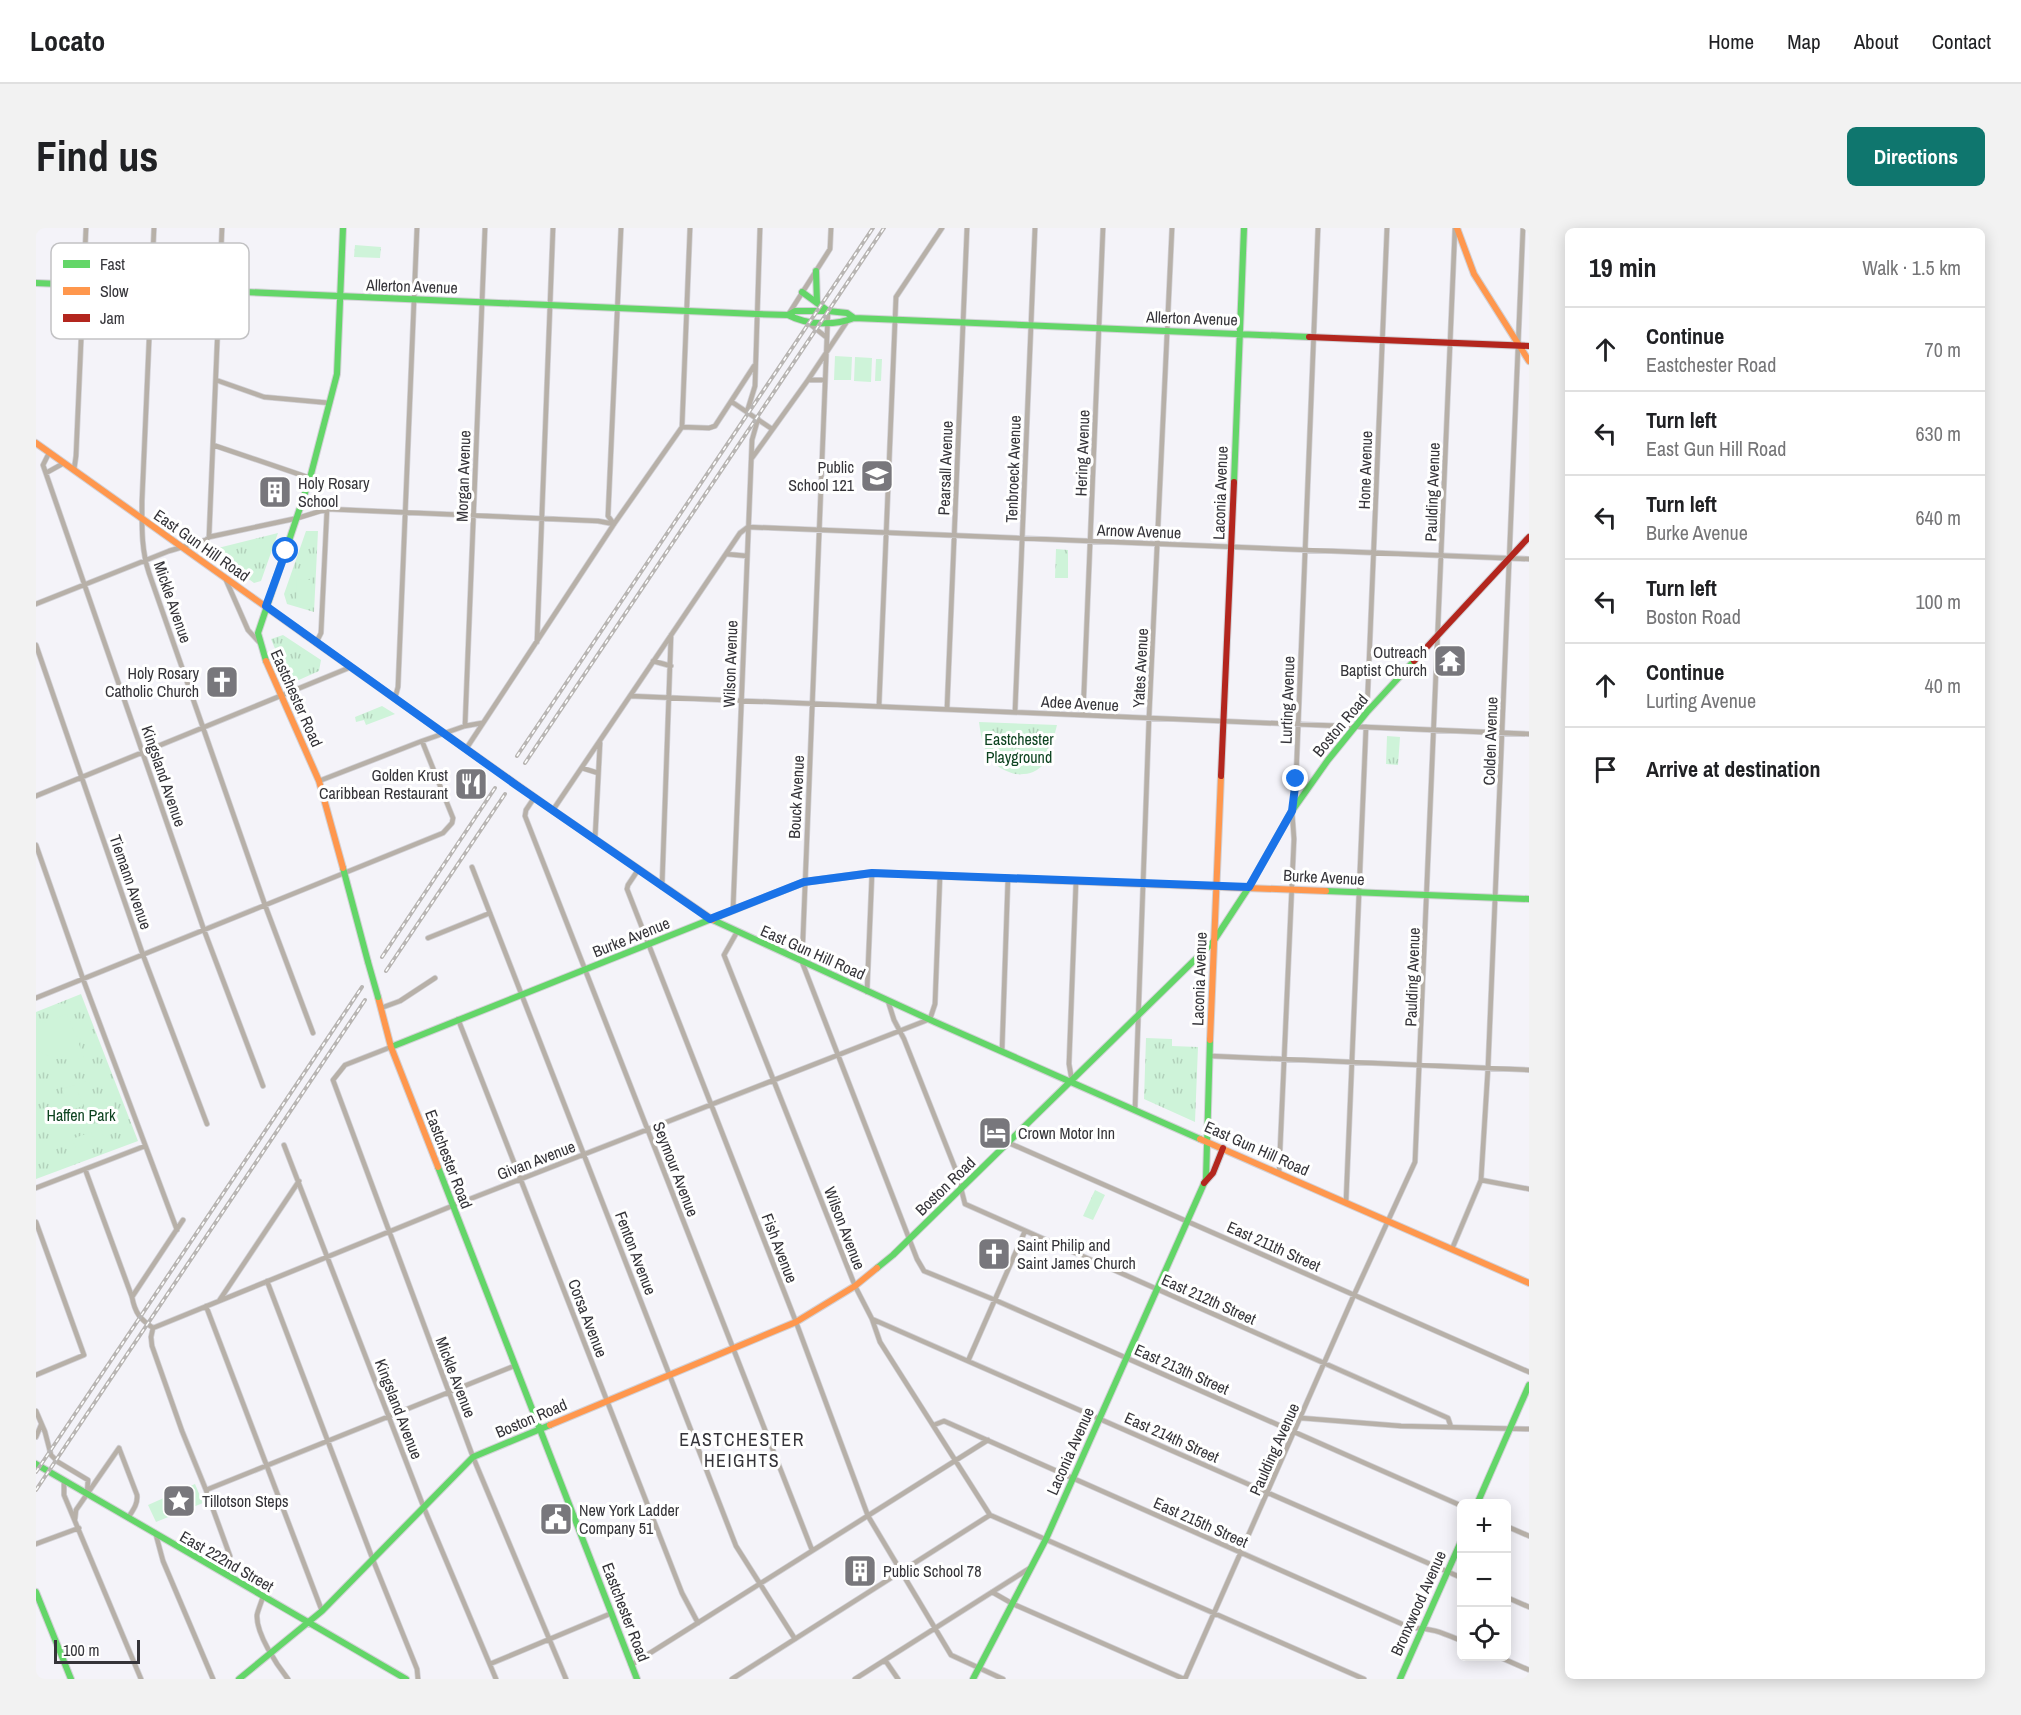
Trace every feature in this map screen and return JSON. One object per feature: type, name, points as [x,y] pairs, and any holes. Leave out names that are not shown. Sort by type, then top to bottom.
[{"type":"main road","name":"Eastchester Road","points":[[343,228],[337,374],[298,518],[266,606],[260,627],[259,642],[319,781],[391,1047],[637,1679]]},
{"type":"main road","name":"Laconia Avenue","points":[[973,1679],[1046,1539],[1204,1183],[1208,1141],[1213,942],[1232,547],[1244,228]]},
{"type":"main road","points":[[1456,228],[1474,274],[1529,361]]},
{"type":"main road","points":[[816,271],[817,303]]},
{"type":"main road","name":"Allerton Avenue","points":[[36,283],[51,284]]},
{"type":"main road","name":"Allerton Avenue","points":[[249,292],[788,315],[795,311],[828,310],[854,318],[1529,346]]},
{"type":"main road","points":[[802,292],[828,310]]},
{"type":"main road","name":"Allerton Avenue","points":[[788,315],[794,319],[806,321],[846,323]]},
{"type":"main road","points":[[846,323],[854,318]]},
{"type":"main road","name":"East Gun Hill Road","points":[[36,443],[534,798],[710,919],[867,992],[1529,1283]]},
{"type":"main road","name":"Boston Road","points":[[239,1679],[322,1611],[473,1457],[734,1350],[796,1322],[855,1286],[910,1239],[1213,942],[1249,887],[1292,811],[1355,727],[1529,537]]},
{"type":"main road","name":"Burke Avenue","points":[[391,1047],[804,882],[872,873],[1529,899]]},
{"type":"main road","points":[[1204,1183],[1213,1173],[1223,1148]]},
{"type":"main road","points":[[1479,1499],[1529,1385]]},
{"type":"main road","name":"East 222nd Street","points":[[36,1464],[406,1679]]},
{"type":"main road","name":"Bronxwood Avenue","points":[[1400,1679],[1457,1548]]},
{"type":"main road","points":[[36,1593],[71,1679]]},
{"type":"street","points":[[85,243],[86,228]]},
{"type":"street","name":"Mickle Avenue","points":[[154,228],[154,243]]},
{"type":"street","points":[[222,228],[222,243]]},
{"type":"street","points":[[395,698],[398,687],[417,228]]},
{"type":"street","name":"Morgan Avenue","points":[[465,726],[485,228]]},
{"type":"street","points":[[537,642],[553,228]]},
{"type":"street","points":[[614,524],[608,513],[621,228]]},
{"type":"street","points":[[466,749],[614,524],[682,426],[690,228]]},
{"type":"street","points":[[747,412],[755,386],[760,228]]},
{"type":"street","points":[[788,315],[830,249],[831,228]]},
{"type":"street","points":[[879,706],[896,297],[942,228]]},
{"type":"street","name":"Pearsall Avenue","points":[[947,709],[967,228]]},
{"type":"street","name":"Tenbroeck Avenue","points":[[1015,712],[1035,228]]},
{"type":"street","name":"Hering Avenue","points":[[1083,715],[1103,228]]},
{"type":"street","name":"Yates Avenue","points":[[1135,1109],[1149,718],[1172,228]]},
{"type":"street","name":"Lurting Avenue","points":[[1279,1173],[1294,839],[1292,811],[1296,779],[1318,228]]},
{"type":"street","name":"Hone Avenue","points":[[1367,712],[1386,228]]},
{"type":"street","name":"Paulding Avenue","points":[[1185,1679],[1415,1161],[1456,228]]},
{"type":"street","name":"Colden Avenue","points":[[1452,1249],[1482,1180],[1523,228]]},
{"type":"street","name":"Bouck Avenue","points":[[828,310],[802,962],[910,1239]]},
{"type":"street","points":[[806,321],[826,336]]},
{"type":"street","points":[[751,459],[826,355],[846,323]]},
{"type":"street","points":[[74,470],[81,339]]},
{"type":"street","name":"Mickle Avenue","points":[[150,339],[142,519],[146,561],[265,905],[313,1033]]},
{"type":"street","points":[[209,537],[218,339]]},
{"type":"street","points":[[682,426],[709,428],[715,426],[754,365]]},
{"type":"street","points":[[216,380],[264,397],[330,403]]},
{"type":"street","points":[[808,380],[825,380]]},
{"type":"street","points":[[732,402],[772,429]]},
{"type":"street","name":"Wilson Avenue","points":[[733,910],[751,459],[752,440],[758,419]]},
{"type":"street","points":[[213,445],[310,478]]},
{"type":"street","name":"Kingsland Avenue","points":[[49,453],[43,465],[204,930],[263,1086]]},
{"type":"street","points":[[46,473],[64,463]]},
{"type":"street","points":[[304,498],[321,504],[327,509]]},
{"type":"street","points":[[36,604],[209,537],[298,518],[327,509],[597,521],[614,524]]},
{"type":"street","points":[[316,643],[321,633],[327,509]]},
{"type":"street","points":[[553,810],[740,533],[748,527]]},
{"type":"street","name":"Arnow Avenue","points":[[748,527],[1529,559]]},
{"type":"street","points":[[726,554],[747,556]]},
{"type":"street","name":"Eastchester Road","points":[[224,578],[248,630],[259,642]]},
{"type":"street","points":[[662,887],[671,635]]},
{"type":"street","name":"Tiemann Avenue","points":[[36,645],[143,955],[207,1124]]},
{"type":"street","points":[[653,662],[671,666]]},
{"type":"street","points":[[36,796],[351,667]]},
{"type":"street","name":"Adee Avenue","points":[[630,696],[1529,734]]},
{"type":"street","points":[[319,781],[444,733],[482,723]]},
{"type":"street","points":[[1346,1202],[1366,727]]},
{"type":"street","points":[[36,998],[344,873],[434,839],[449,827],[453,818],[422,741]]},
{"type":"street","points":[[595,839],[600,743]]},
{"type":"street","points":[[582,768],[598,773]]},
{"type":"street","name":"Seymour Avenue","points":[[534,798],[525,816],[812,1550]]},
{"type":"street","points":[[36,845],[83,980],[177,1230]]},
{"type":"street","name":"Fenton Avenue","points":[[472,867],[736,1546],[795,1639]]},
{"type":"street","name":"Fish Avenue","points":[[638,870],[627,889],[796,1322],[868,1516],[951,1655],[1003,1679]]},
{"type":"street","points":[[867,992],[872,873]]},
{"type":"street","points":[[930,1019],[935,1004],[940,875]]},
{"type":"street","points":[[1002,1051],[1008,878]]},
{"type":"street","points":[[1072,1081],[1068,1065],[1076,880]]},
{"type":"street","points":[[428,938],[490,913]]},
{"type":"street","name":"Wilson Avenue","points":[[737,932],[724,955],[855,1286],[872,1319],[880,1341],[990,1515]]},
{"type":"street","points":[[381,1008],[400,1001],[435,978]]},
{"type":"street","points":[[888,1001],[953,1162],[962,1190]]},
{"type":"street","name":"Corsa Avenue","points":[[458,1019],[682,1593],[698,1623]]},
{"type":"street","name":"Givan Avenue","points":[[153,1328],[388,1231],[930,1019]]},
{"type":"street","name":"Burke Avenue","points":[[333,1080],[345,1065],[391,1047]]},
{"type":"street","points":[[1211,1056],[1529,1070]]},
{"type":"street","name":"Mickle Avenue","points":[[333,1080],[473,1457],[566,1679]]},
{"type":"street","name":"East 211th Street","points":[[1009,1143],[1529,1372]]},
{"type":"street","name":"Kingsland Avenue","points":[[284,1145],[424,1508],[496,1679]]},
{"type":"street","points":[[36,1188],[146,1146]]},
{"type":"street","points":[[85,1169],[132,1297],[134,1310],[141,1320],[153,1328],[152,1346],[230,1556],[223,1574]]},
{"type":"street","points":[[1482,1180],[1529,1189]]},
{"type":"street","points":[[219,1301],[299,1181]]},
{"type":"street","name":"East 212th Street","points":[[962,1190],[965,1204],[1448,1418],[1451,1427]]},
{"type":"street","points":[[132,1297],[183,1220]]},
{"type":"street","points":[[36,1222],[84,1355],[36,1375]]},
{"type":"street","points":[[968,1361],[1025,1231]]},
{"type":"street","name":"East 213th Street","points":[[910,1239],[924,1270],[1457,1504]]},
{"type":"street","points":[[267,1281],[417,1669],[418,1679]]},
{"type":"street","points":[[206,1306],[322,1611]]},
{"type":"street","name":"East 214th Street","points":[[872,1319],[1457,1576]]},
{"type":"street","points":[[206,1490],[514,1366]]},
{"type":"street","points":[[36,1411],[51,1455],[58,1462],[88,1479],[87,1494]]},
{"type":"street","points":[[1301,1418],[1401,1426],[1529,1429]]},
{"type":"street","name":"East 215th Street","points":[[934,1425],[944,1421],[1411,1628],[1422,1627],[1457,1639]]},
{"type":"street","points":[[36,1437],[41,1425]]},
{"type":"street","points":[[631,1665],[988,1440]]},
{"type":"street","points":[[75,1520],[76,1510],[119,1448],[137,1495],[135,1509],[128,1518]]},
{"type":"street","points":[[64,1480],[63,1490],[141,1679]]},
{"type":"street","points":[[732,1679],[990,1515],[1364,1679]]},
{"type":"street","points":[[36,1545],[79,1528]]},
{"type":"street","points":[[1511,1528],[1529,1536]]},
{"type":"street","points":[[156,1535],[163,1561],[213,1679]]},
{"type":"street","points":[[855,1679],[1032,1567]]},
{"type":"street","points":[[992,1592],[1012,1604],[1185,1679]]},
{"type":"street","points":[[263,1597],[257,1614],[263,1640],[288,1679]]},
{"type":"street","points":[[1511,1600],[1529,1607]]},
{"type":"street","points":[[490,1664],[612,1613]]},
{"type":"street","points":[[885,1660],[898,1679]]},
{"type":"street","points":[[1508,1661],[1529,1670]]},
{"type":"green space","points":[[355,245],[381,247],[380,258],[354,257]]},
{"type":"green space","points":[[835,356],[852,357],[851,380],[834,380]]},
{"type":"green space","points":[[855,357],[872,358],[871,382],[854,381]]},
{"type":"green space","points":[[876,359],[882,359],[881,381],[875,381]]},
{"type":"green space","points":[[306,531],[318,531],[314,612],[287,604],[284,594]]},
{"type":"green space","points":[[278,533],[261,581],[254,583],[218,556],[218,548]]},
{"type":"green space","points":[[1056,549],[1068,550],[1068,578],[1055,578]]},
{"type":"green space","points":[[301,556],[313,556],[314,577],[301,577]]},
{"type":"green space","points":[[297,579],[312,580],[311,605],[296,604]]},
{"type":"green space","points":[[283,635],[321,660],[319,671],[292,683],[288,680],[271,639]]},
{"type":"green space","points":[[382,706],[395,714],[366,725],[364,720],[356,722],[355,717]]},
{"type":"green space","name":"Eastchester Playground","points":[[979,722],[1057,725],[1048,761],[1037,770],[1027,774],[1014,774],[1001,768],[986,752]]},
{"type":"green space","points":[[1387,736],[1400,737],[1398,765],[1386,764]]},
{"type":"green space","points":[[1021,743],[1044,746],[1043,757],[1019,754]]},
{"type":"green space","points":[[1020,755],[1037,758],[1035,769],[1019,766]]},
{"type":"green space","name":"Haffen Park","points":[[81,994],[138,1141],[36,1179],[36,1012]]},
{"type":"green space","points":[[67,1014],[76,1036],[81,1039],[79,1044],[84,1058],[59,1059],[36,1049],[36,1026],[39,1021],[44,1023]]},
{"type":"green space","points":[[1146,1038],[1172,1039],[1172,1046],[1198,1047],[1195,1122],[1144,1099]]},
{"type":"green space","points":[[88,1080],[96,1101],[84,1106],[76,1085]]},
{"type":"green space","points":[[75,1085],[83,1106],[70,1110],[62,1089]]},
{"type":"green space","points":[[111,1099],[115,1108],[96,1115],[92,1106]]},
{"type":"green space","points":[[115,1110],[119,1119],[100,1126],[96,1118]]},
{"type":"green space","points":[[86,1120],[90,1129],[71,1136],[68,1127]]},
{"type":"green space","points":[[120,1121],[123,1130],[104,1137],[101,1129]]},
{"type":"green space","points":[[91,1132],[95,1141],[76,1148],[72,1139]]},
{"type":"green space","points":[[1095,1190],[1105,1195],[1093,1220],[1083,1216]]},
{"type":"green space","points":[[195,1484],[203,1503],[156,1522],[148,1505]]},
{"type":"railway","points":[[517,756],[873,228]]},
{"type":"railway","points":[[525,763],[884,228]]},
{"type":"railway","points":[[382,957],[495,788]]},
{"type":"railway","points":[[386,971],[505,794]]},
{"type":"railway","points":[[36,1472],[362,987]]},
{"type":"railway","points":[[36,1490],[365,1000]]},
{"type":"traffic: fast","points":[[266,661],[258,633],[310,478],[337,374],[343,228]]},
{"type":"traffic: fast","points":[[1234,482],[1244,228]]},
{"type":"traffic: fast","points":[[816,271],[817,303]]},
{"type":"traffic: fast","points":[[36,283],[51,284]]},
{"type":"traffic: fast","points":[[249,292],[757,314],[788,315],[795,311],[828,311],[847,313],[854,318]]},
{"type":"traffic: fast","points":[[802,292],[828,311]]},
{"type":"traffic: fast","points":[[788,315],[804,321],[821,323],[854,318],[1309,337]]},
{"type":"traffic: fast","points":[[877,1268],[893,1255],[1213,942],[1249,887],[1292,811],[1328,760],[1367,712],[1414,661]]},
{"type":"traffic: fast","points":[[343,868],[368,962]]},
{"type":"traffic: fast","points":[[391,1047],[804,882],[872,873],[1044,880]]},
{"type":"traffic: fast","points":[[1326,891],[1529,899]]},
{"type":"traffic: fast","points":[[713,920],[935,1022],[1200,1139]]},
{"type":"traffic: fast","points":[[368,962],[378,997]]},
{"type":"traffic: fast","points":[[973,1679],[1046,1539],[1206,1179],[1210,1040]]},
{"type":"traffic: fast","points":[[438,1167],[637,1679]]},
{"type":"traffic: fast","points":[[1479,1499],[1529,1385]]},
{"type":"traffic: fast","points":[[239,1679],[322,1611],[473,1457],[550,1425]]},
{"type":"traffic: fast","points":[[36,1464],[406,1679]]},
{"type":"traffic: fast","points":[[1400,1679],[1457,1550]]},
{"type":"traffic: fast","points":[[36,1592],[71,1679]]},
{"type":"traffic: slow","points":[[1457,228],[1474,274],[1529,361]]},
{"type":"traffic: slow","points":[[36,443],[304,634]]},
{"type":"traffic: slow","points":[[266,661],[319,781],[343,868]]},
{"type":"traffic: slow","points":[[1210,1040],[1221,776]]},
{"type":"traffic: slow","points":[[554,811],[713,920]]},
{"type":"traffic: slow","points":[[1044,880],[1326,891]]},
{"type":"traffic: slow","points":[[378,997],[391,1047],[438,1167]]},
{"type":"traffic: slow","points":[[1200,1139],[1529,1283]]},
{"type":"traffic: slow","points":[[550,1425],[796,1322],[855,1286],[877,1268]]},
{"type":"traffic: jam","points":[[1309,337],[1529,346]]},
{"type":"traffic: jam","points":[[1221,776],[1234,482]]},
{"type":"traffic: jam","points":[[1414,661],[1529,537]]},
{"type":"traffic: jam","points":[[304,634],[554,811]]},
{"type":"traffic: jam","points":[[1204,1183],[1213,1173],[1223,1148]]},
{"type":"place","name":"Public School 121","points":[[877,476]]},
{"type":"place","name":"Holy Rosary School","points":[[275,492]]},
{"type":"place","name":"Outreach Baptist Church","points":[[1450,661]]},
{"type":"place","name":"Holy Rosary Catholic Church","points":[[222,682]]},
{"type":"place","name":"Golden Krust Caribbean Restaurant","points":[[471,784]]},
{"type":"place","name":"Crown Motor Inn","points":[[995,1133]]},
{"type":"place","name":"Saint Philip and Saint James Church","points":[[994,1254]]},
{"type":"place","name":"Tillotson Steps","points":[[179,1501]]},
{"type":"place","name":"New York Ladder Company 51","points":[[556,1519]]},
{"type":"place","name":"Public School 78","points":[[860,1571]]},
{"type":"district","name":"EASTCHESTER HEIGHTS","points":[[742,1450]]},
{"type":"route","points":[[286,551],[266,606],[516,785],[710,919],[804,882],[872,873],[1249,887],[1292,811],[1296,779]]}]
